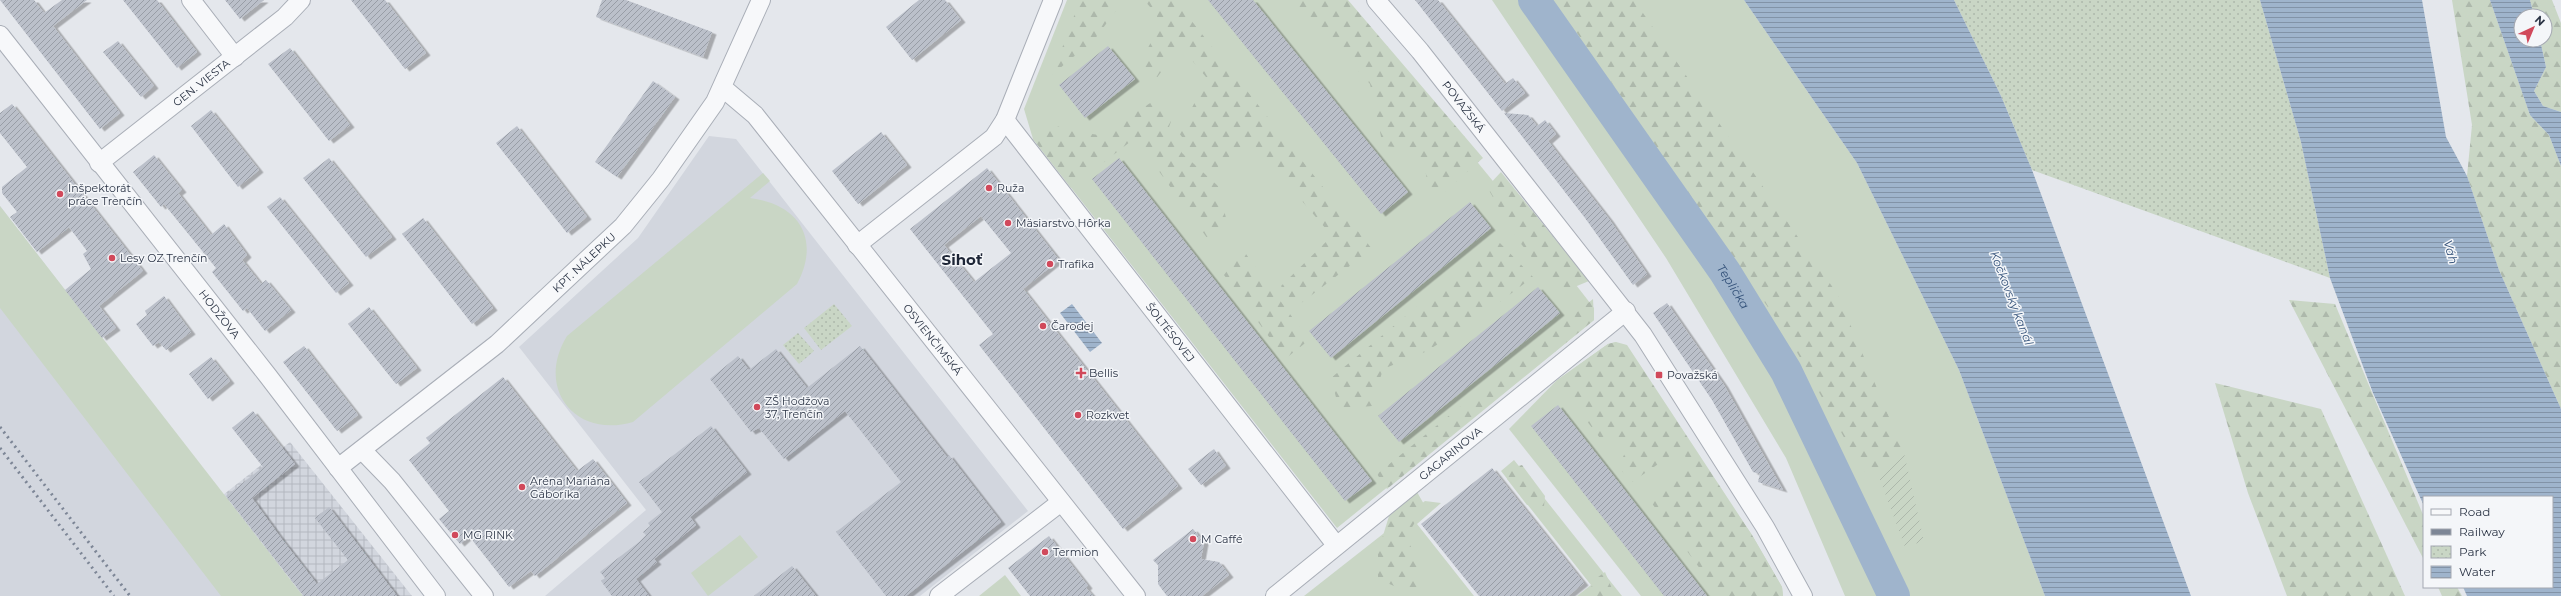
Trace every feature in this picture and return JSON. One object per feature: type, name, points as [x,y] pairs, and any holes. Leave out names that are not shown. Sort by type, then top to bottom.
[{"type":"street","points":[[191,0],[235,57]]},
{"type":"street","name":"GEN. VIESTA","points":[[99,163],[285,17],[301,0]]},
{"type":"street","name":"KPT. NÁLEPKU","points":[[338,468],[497,344],[623,226],[689,140],[723,88],[761,0]]},
{"type":"street","points":[[857,245],[994,137],[1005,120],[1053,0]]},
{"type":"street","name":"POVAŽSKÁ","points":[[1376,0],[1626,311],[1643,335],[1765,527],[1793,576],[1793,596]]},
{"type":"street","name":"HODŽOVA","points":[[0,36],[338,468],[436,596]]},
{"type":"street","name":"OSVIENČIMSKÁ","points":[[723,88],[755,115],[1136,596]]},
{"type":"street","name":"ŠOLTÉSOVEJ","points":[[1005,120],[1336,545]]},
{"type":"street","name":"GAGARINOVA","points":[[1275,596],[1626,311]]},
{"type":"street","points":[[362,450],[392,481],[484,596]]},
{"type":"street","points":[[939,596],[1061,502]]},
{"type":"street","points":[[1793,576],[1803,596]]},
{"type":"shaded area","name":"ZŠ Hodžova 37, Trenčín","points":[[709,136],[736,139],[1028,511],[920,596],[545,596],[646,510],[519,347],[638,238]]},
{"type":"shaded area","points":[[0,206],[223,495],[303,596],[0,596]]},
{"type":"shaded area","points":[[290,442],[412,596],[303,596],[223,495]]},
{"type":"green space","points":[[1067,0],[1338,0],[1377,40],[1530,226],[1594,308],[1594,320],[1337,528],[1033,139],[1024,109]]},
{"type":"green space","points":[[1080,0],[1124,0],[1088,48],[1073,57],[1052,75]]},
{"type":"green space","points":[[1144,0],[1175,0],[1372,249],[1296,307],[1281,286],[1332,236],[1249,139],[1210,174],[1179,133],[1198,96],[1211,83],[1180,46],[1156,79],[1137,68],[1156,33],[1157,15]]},
{"type":"green space","points":[[1289,0],[1348,0],[1483,158],[1432,203],[1424,165],[1406,148],[1383,146],[1370,84],[1308,15]]},
{"type":"green space","points":[[1492,0],[1744,0],[1857,163],[1959,370],[2045,596],[1845,596],[1786,458],[1666,258]]},
{"type":"green space","points":[[1554,0],[1634,0],[1838,295],[1904,453],[1879,477],[1862,470],[1788,336]]},
{"type":"green space","points":[[1954,0],[2260,0],[2301,142],[2330,278],[2032,170],[2001,96]]},
{"type":"green space","points":[[2452,0],[2490,0],[2530,115],[2549,135],[2561,166],[2561,409],[2499,270],[2467,176],[2472,125]]},
{"type":"green space","points":[[2530,0],[2552,0],[2561,23],[2561,112],[2543,106],[2534,91],[2546,67],[2542,48],[2553,48],[2553,8],[2532,8]]},
{"type":"green space","points":[[1158,98],[1173,116],[1169,127],[1182,153],[1218,186],[1227,222],[1210,242],[1135,138],[1071,188],[1033,139],[1051,124],[1071,131],[1106,136],[1127,118]]},
{"type":"green space","points":[[1501,172],[1589,281],[1560,293],[1518,240],[1487,187]]},
{"type":"green space","points":[[763,173],[770,181],[750,198],[767,202],[781,208],[793,216],[801,226],[806,239],[807,252],[804,268],[797,284],[633,422],[612,425],[594,423],[578,416],[566,405],[559,391],[556,374],[558,355],[567,336]]},
{"type":"green space","points":[[0,206],[303,596],[221,596],[0,308]]},
{"type":"green space","points":[[1497,240],[1533,277],[1471,324],[1425,352],[1383,369],[1372,406],[1339,409],[1331,378]]},
{"type":"green space","points":[[1243,250],[1309,340],[1285,359],[1224,275]]},
{"type":"green space","points":[[1593,299],[1594,320],[1387,489],[1377,474]]},
{"type":"green space","points":[[2289,300],[2335,304],[2423,515],[2423,558]]},
{"type":"green space","points":[[834,304],[852,326],[821,350],[804,328]]},
{"type":"green space","points":[[798,333],[814,351],[799,364],[783,345]]},
{"type":"green space","points":[[1616,342],[1752,535],[1782,587],[1783,596],[1641,596],[1509,429],[1556,381],[1608,344]]},
{"type":"green space","points":[[1616,342],[1627,345],[1752,535],[1782,587],[1783,596],[1720,596],[1648,498],[1688,468],[1683,447],[1632,482],[1618,467],[1633,437],[1603,442],[1556,381],[1608,344]]},
{"type":"green space","points":[[2215,383],[2321,409],[2405,596],[2287,596],[2248,493]]},
{"type":"green space","points":[[1904,453],[1924,541],[1905,547],[1879,477]]},
{"type":"green space","points":[[1514,460],[1622,596],[1577,596],[1591,585],[1501,471]]},
{"type":"green space","points":[[1522,465],[1545,496],[1544,506],[1527,505],[1507,479],[1510,468]]},
{"type":"green space","points":[[1417,492],[1425,506],[1406,537],[1421,567],[1417,596],[1378,579],[1378,552],[1389,516]]},
{"type":"green space","points":[[1425,501],[1441,503],[1417,524],[1474,596],[1304,596]]},
{"type":"green space","points":[[740,535],[758,557],[708,596],[691,573]]},
{"type":"green space","points":[[1605,572],[1615,596],[1588,596],[1594,580]]},
{"type":"green space","points":[[1005,575],[1021,596],[979,596]]},
{"type":"green space","points":[[2438,588],[2458,588],[2462,596],[2442,596]]},
{"type":"water","name":"Kočkovský kanál","points":[[1744,0],[1954,0],[2001,96],[2032,170],[2191,596],[2045,596],[1959,370],[1857,163]]},
{"type":"water","name":"Váh","points":[[2260,0],[2422,0],[2446,137],[2467,176],[2499,270],[2561,409],[2561,596],[2467,596],[2463,588],[2553,588],[2553,496],[2423,496],[2423,504],[2373,393],[2330,278],[2301,142]]},
{"type":"water","points":[[2490,0],[2530,0],[2532,8],[2513,8],[2513,48],[2542,48],[2546,67],[2534,91],[2543,106],[2561,112],[2561,166],[2549,135],[2530,115]]},
{"type":"water","points":[[1072,304],[1102,343],[1090,352],[1060,313]]},
{"type":"building","points":[[0,0],[34,0],[44,13],[62,0],[87,0],[53,26],[120,113],[100,129]]},
{"type":"building","points":[[123,0],[157,0],[197,52],[177,68]]},
{"type":"building","points":[[225,0],[264,0],[240,19]]},
{"type":"building","points":[[351,0],[385,0],[426,53],[405,69]]},
{"type":"building","points":[[602,0],[626,0],[712,32],[703,57],[596,17]]},
{"type":"building","points":[[919,0],[945,0],[961,20],[912,60],[886,27]]},
{"type":"building","points":[[1208,0],[1253,0],[1408,192],[1381,214]]},
{"type":"building","points":[[1415,0],[1438,0],[1505,84],[1513,78],[1525,93],[1502,111]]},
{"type":"building","points":[[118,41],[154,86],[141,97],[103,52]]},
{"type":"building","points":[[1108,46],[1135,79],[1085,118],[1059,85]]},
{"type":"building","points":[[290,48],[350,125],[329,141],[268,64]]},
{"type":"building","points":[[653,81],[675,97],[617,177],[595,162]]},
{"type":"building","points":[[12,104],[143,271],[99,306],[116,328],[102,338],[65,290],[91,269],[83,254],[87,251],[69,227],[37,252],[10,217],[17,212],[2,193],[2,187],[27,167],[0,133],[0,113]]},
{"type":"building","points":[[211,110],[259,170],[238,187],[191,126]]},
{"type":"building","points":[[1504,113],[1528,115],[1537,126],[1545,120],[1556,134],[1548,141],[1609,219],[1647,274],[1633,285],[1585,218]]},
{"type":"building","points":[[517,126],[587,217],[567,233],[496,143]]},
{"type":"building","points":[[881,132],[907,165],[858,204],[832,171]]},
{"type":"building","points":[[154,155],[182,190],[178,193],[211,235],[224,224],[247,255],[242,260],[261,284],[266,280],[291,310],[265,331],[247,308],[243,311],[212,272],[216,268],[164,204],[161,207],[133,172]]},
{"type":"building","points":[[329,158],[392,237],[366,257],[303,178]]},
{"type":"building","points":[[1119,158],[1372,481],[1345,501],[1092,179]]},
{"type":"building","name":"Rozkvet","points":[[987,168],[1059,260],[1023,289],[1178,486],[1123,529],[979,345],[993,334],[910,229]],"holes":[[[981,216],[1011,253],[974,282],[944,245]]]},
{"type":"building","points":[[280,197],[349,283],[336,293],[267,207]]},
{"type":"building","points":[[1470,202],[1491,228],[1331,358],[1309,331]]},
{"type":"building","points":[[423,218],[493,308],[472,324],[402,234]]},
{"type":"building","points":[[1538,287],[1560,313],[1399,442],[1378,416]]},
{"type":"building","points":[[164,296],[191,332],[166,350],[159,342],[153,346],[136,324],[147,315],[145,311]]},
{"type":"building","points":[[1667,303],[1724,385],[1783,490],[1758,482],[1760,474],[1753,472],[1712,400],[1653,313]]},
{"type":"building","points":[[369,307],[417,368],[396,384],[348,324]]},
{"type":"building","points":[[304,346],[358,415],[337,431],[283,362]]},
{"type":"building","points":[[860,346],[947,457],[949,455],[1001,522],[906,596],[886,596],[836,532],[901,482],[845,411],[784,459],[759,428],[751,432],[710,379],[738,356],[749,370],[776,349],[807,388]]},
{"type":"building","points":[[211,357],[230,381],[208,399],[189,374]]},
{"type":"building","name":"Aréna Mariána Gáboríka","points":[[503,377],[577,471],[593,459],[627,503],[535,576],[531,571],[509,587],[469,536],[460,544],[439,519],[449,511],[409,460],[430,443],[426,438]]},
{"type":"building","points":[[1558,405],[1707,596],[1664,596],[1531,426]]},
{"type":"building","points":[[253,411],[295,464],[252,498],[281,538],[317,584],[348,560],[315,518],[329,507],[397,596],[302,596],[303,595],[226,496],[263,467],[232,428]]},
{"type":"building","points":[[711,426],[747,472],[690,517],[696,525],[654,559],[657,562],[636,579],[649,596],[612,596],[601,581],[605,578],[600,572],[639,542],[646,535],[643,532],[650,526],[648,523],[662,512],[639,482]]},
{"type":"building","points":[[1214,449],[1226,466],[1201,485],[1188,469]]},
{"type":"building","points":[[1492,468],[1584,583],[1568,596],[1479,596],[1421,524]]},
{"type":"building","points":[[1193,529],[1204,542],[1201,559],[1219,562],[1229,575],[1202,596],[1167,596],[1158,584],[1158,565],[1153,560]]},
{"type":"building","name":"Termion","points":[[1049,536],[1088,586],[1086,588],[1093,596],[1030,596],[1008,568]]},
{"type":"building","points":[[792,566],[816,596],[754,596]]},
{"type":"waterway","name":"Teplička","points":[[1534,0],[1725,272],[1786,371],[1894,596]]},
{"type":"railway","points":[[0,427],[130,596]]},
{"type":"railway","points":[[0,448],[114,596]]},
{"type":"place","name":"Ruža","points":[[989,188]]},
{"type":"place","name":"Inšpektorát práce Trenčín","points":[[60,194]]},
{"type":"place","name":"Mäsiarstvo Hôrka","points":[[1008,223]]},
{"type":"place","name":"Lesy OZ Trenčín","points":[[112,258]]},
{"type":"place","name":"Trafika","points":[[1050,264]]},
{"type":"place","name":"Čarodej","points":[[1043,326]]},
{"type":"place","name":"Bellis","points":[[1081,373]]},
{"type":"place","name":"Považská","points":[[1659,375]]},
{"type":"place","name":"ZŠ Hodžova 37, Trenčín","points":[[757,407]]},
{"type":"place","name":"Rozkvet","points":[[1078,415]]},
{"type":"place","name":"Aréna Mariána Gáboríka","points":[[522,487]]},
{"type":"place","name":"MG RINK","points":[[455,535]]},
{"type":"place","name":"M Caffé","points":[[1193,539]]},
{"type":"place","name":"Termion","points":[[1045,552]]},
{"type":"district","name":"Sihoť","points":[[962,259]]}]
